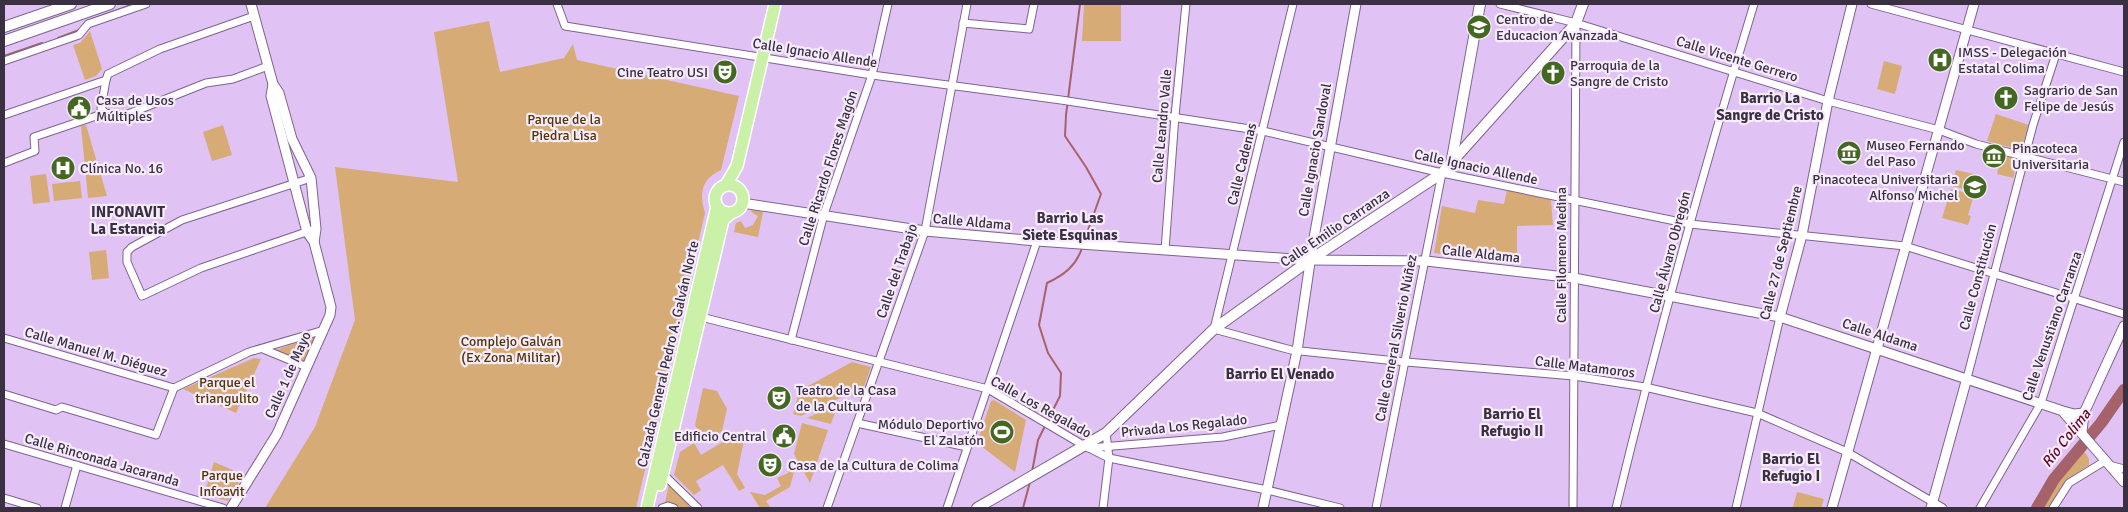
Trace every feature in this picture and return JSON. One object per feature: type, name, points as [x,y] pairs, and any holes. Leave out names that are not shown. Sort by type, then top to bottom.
[{"type":"main road","points":[[7,24],[54,7],[71,4]]},
{"type":"main road","points":[[4,41],[110,4]]},
{"type":"main road","name":"Calzada General Pedro A. Galván Norte","points":[[654,508],[724,220],[731,212],[738,209],[742,203],[742,195],[738,188],[738,166],[775,4]]},
{"type":"main road","points":[[1454,157],[1480,4]]},
{"type":"main road","name":"Calle Filomeno Medina","points":[[1576,23],[1583,4]]},
{"type":"main road","name":"Calle Emilio Carranza","points":[[976,508],[1022,484],[1106,433],[1214,329],[1310,260],[1442,173],[1454,157],[1576,23]]},
{"type":"main road","name":"Calzada General Pedro A. Galván Norte","points":[[647,508],[717,206],[716,193],[726,185],[738,166]]},
{"type":"main road","points":[[726,185],[738,188]]},
{"type":"main road","points":[[717,206],[723,212],[731,212]]},
{"type":"main road","name":"Calle Emilio Carranza","points":[[988,508],[1022,484]]},
{"type":"street","points":[[4,61],[79,35],[88,24],[146,4]]},
{"type":"street","name":"Calle 1 de Mayo","points":[[251,4],[273,84],[279,94],[292,139],[311,178],[311,230]]},
{"type":"street","name":"Calle Ignacio Allende","points":[[557,4],[564,26],[872,75],[1061,100],[1263,130],[1442,173],[1690,224],[1905,246],[2124,314]]},
{"type":"street","name":"Calle Ricardo Flores Magón","points":[[791,340],[824,214],[872,75],[888,4]]},
{"type":"street","name":"Calle del Trabajo","points":[[827,508],[925,231],[967,4]]},
{"type":"street","points":[[963,23],[1029,29],[1034,4]]},
{"type":"street","name":"Calle Leandro Valle","points":[[1165,250],[1174,116],[1186,4]]},
{"type":"street","name":"Calle Cadenas","points":[[1214,329],[1293,4]]},
{"type":"street","name":"Calle Ignacio Sandoval","points":[[1263,508],[1297,351],[1310,260],[1356,4]]},
{"type":"street","name":"Calle Vicente Gerrero","points":[[1500,4],[1576,23],[1828,101],[1939,130],[1976,144],[2124,182]]},
{"type":"street","name":"Calle Álvaro Obregón","points":[[1616,508],[1645,387],[1733,71],[1754,4]]},
{"type":"street","name":"Calle 27 de Septiembre","points":[[1736,508],[1780,317],[1802,235],[1828,101],[1852,4]]},
{"type":"street","points":[[1871,4],[2124,72]]},
{"type":"street","points":[[1832,508],[1974,4]]},
{"type":"street","points":[[106,113],[101,108],[108,74],[160,49],[254,16]]},
{"type":"street","name":"Calle Filomeno Medina","points":[[1572,508],[1576,23]]},
{"type":"street","name":"Calle Constitución","points":[[1932,505],[2024,157],[2056,54]]},
{"type":"street","points":[[4,163],[35,151],[34,137],[106,113],[123,116],[206,83],[233,79],[268,66]]},
{"type":"street","points":[[4,115],[106,80]]},
{"type":"street","name":"Calle 1 de Mayo","points":[[231,508],[276,434],[330,316],[330,307],[311,230],[294,184],[271,96],[273,84]]},
{"type":"street","name":"Calle Venustiano Carranza","points":[[1980,508],[2041,403],[2114,180],[2124,142]]},
{"type":"street","name":"Calle General Silverio Núñez","points":[[1376,508],[1442,173]]},
{"type":"street","points":[[311,178],[182,220],[132,247],[127,252],[127,262],[142,296],[201,268],[311,230]]},
{"type":"street","name":"Calle Aldama","points":[[742,203],[824,214],[925,231],[1037,242],[1310,260],[1426,261],[1574,278],[1780,317],[2063,411]]},
{"type":"street","points":[[947,508],[1037,242]]},
{"type":"street","points":[[1219,308],[1221,314],[1225,317],[1232,316]]},
{"type":"street","name":"Calle Los Regalado","points":[[701,317],[988,389],[1109,458],[1267,490],[1340,508]]},
{"type":"street","points":[[2082,432],[2084,413],[2124,326]]},
{"type":"street","name":"Calle Matamoros","points":[[1214,329],[1297,351],[1574,376],[1645,387],[1757,414],[1847,452],[1932,505],[1943,508]]},
{"type":"street","name":"Calle Manuel M. Diéguez","points":[[4,338],[174,388],[249,352],[324,330]]},
{"type":"street","points":[[263,349],[307,367]]},
{"type":"street","points":[[4,394],[56,410],[62,407],[156,435],[174,388]]},
{"type":"street","points":[[2063,411],[2074,414],[2084,413]]},
{"type":"street","points":[[2063,411],[2124,482]]},
{"type":"street","points":[[857,423],[967,447]]},
{"type":"street","name":"Privada Los Regalado","points":[[1089,445],[1108,447],[1223,437],[1281,425]]},
{"type":"street","points":[[1103,508],[1109,458],[1106,433]]},
{"type":"street","name":"Calle Rinconada Jacaranda","points":[[4,444],[223,508]]},
{"type":"street","points":[[2105,461],[2124,469]]},
{"type":"street","points":[[2054,508],[2069,484],[2105,461]]},
{"type":"street","points":[[65,508],[77,465]]},
{"type":"street","points":[[663,474],[698,508]]},
{"type":"street","points":[[4,498],[37,508]]},
{"type":"street","points":[[662,508],[668,506],[674,508]]},
{"type":"green space","points":[[1084,5],[1121,5],[1121,41],[1082,41]]},
{"type":"green space","name":"Complejo Galván (Ex Zona Militar)","points":[[489,21],[500,72],[564,58],[573,44],[577,60],[739,96],[721,170],[709,178],[703,188],[702,200],[705,213],[636,508],[265,508],[315,427],[355,320],[335,167],[458,182],[434,32]]},
{"type":"green space","points":[[90,31],[102,69],[96,76],[85,80],[73,45],[80,43]]},
{"type":"green space","points":[[1884,61],[1902,66],[1895,94],[1877,89]]},
{"type":"green space","points":[[1996,114],[2029,125],[2022,147],[2016,149],[1987,141]]},
{"type":"green space","points":[[86,125],[107,196],[88,198],[81,126]]},
{"type":"green space","points":[[223,125],[232,155],[212,161],[203,132]]},
{"type":"green space","points":[[2002,155],[2018,159],[2013,178],[1997,174]]},
{"type":"green space","points":[[1956,170],[1982,176],[1981,180],[1984,181],[1981,193],[1952,186]]},
{"type":"green space","points":[[46,174],[50,202],[33,204],[30,176]]},
{"type":"green space","points":[[80,181],[82,198],[54,201],[52,184]]},
{"type":"green space","points":[[1951,189],[1974,195],[1968,215],[1971,216],[1968,225],[1942,218]]},
{"type":"green space","points":[[1507,190],[1551,200],[1553,225],[1517,226],[1517,264],[1434,253],[1442,206],[1475,213],[1478,200],[1504,204]]},
{"type":"green space","points":[[752,210],[763,212],[758,237],[734,232],[736,223],[741,221],[745,228],[753,225],[758,216],[751,212]]},
{"type":"green space","points":[[106,250],[109,278],[92,280],[89,252]]},
{"type":"green space","points":[[316,336],[304,363],[276,350]]},
{"type":"green space","name":"Parque el triangulito","points":[[254,358],[261,359],[236,413],[183,389]]},
{"type":"green space","points":[[852,362],[871,367],[860,398],[846,395],[801,416],[793,414],[801,384],[808,386]]},
{"type":"green space","points":[[703,388],[717,391],[727,409],[722,431],[705,442],[695,425]]},
{"type":"green space","name":"Módulo Deportivo El Zalatón","points":[[994,400],[1026,420],[1015,472],[977,443],[991,401]]},
{"type":"green space","points":[[838,404],[831,424],[807,418]]},
{"type":"green space","points":[[802,423],[828,430],[810,483],[794,454]]},
{"type":"green space","points":[[731,437],[744,440],[737,474],[745,488],[739,491],[723,465],[696,481],[701,490],[694,495],[674,475],[680,452],[694,443],[701,455]]},
{"type":"green space","points":[[2084,451],[2089,459],[2089,465],[2067,480],[2050,508],[2040,508],[2052,487],[2063,477],[2070,461]]},
{"type":"green space","name":"Parque Infoavit","points":[[214,462],[244,475],[228,501],[204,495]]},
{"type":"green space","points":[[791,464],[795,468],[790,487],[766,501],[771,508],[760,508],[750,492],[765,495],[781,486],[777,478],[788,473]]},
{"type":"green space","points":[[669,483],[695,508],[680,508],[674,504],[665,503]]},
{"type":"green space","points":[[1797,492],[1824,499],[1821,508],[1793,507]]},
{"type":"waterway","points":[[87,21],[134,4]]},
{"type":"waterway","points":[[1080,4],[1065,136],[1101,194],[1084,241]]},
{"type":"waterway","points":[[58,38],[79,30]]},
{"type":"waterway","points":[[4,56],[42,43]]},
{"type":"waterway","points":[[1032,472],[1038,440],[1060,396],[1061,373],[1048,353],[1039,325],[1047,283],[1069,269],[1082,248]]},
{"type":"waterway","name":"Río Colima","points":[[2037,508],[2054,479],[2101,423],[2124,390]]},
{"type":"waterway","points":[[1023,508],[1030,482]]},
{"type":"place","name":"Centro de Educacion Avanzada","points":[[1479,27]]},
{"type":"place","name":"IMSS - Delegación Estatal Colima","points":[[1940,60]]},
{"type":"place","name":"Cine Teatro USI","points":[[725,72]]},
{"type":"place","name":"Parroquia de la Sangre de Cristo","points":[[1553,73]]},
{"type":"place","name":"Sagrario de San Felipe de Jesús","points":[[2006,98]]},
{"type":"place","name":"Casa de Usos Múltiples","points":[[79,108]]},
{"type":"place","name":"Museo Fernando del Paso","points":[[1849,153]]},
{"type":"place","name":"Pinacoteca Universitaria","points":[[1994,156]]},
{"type":"place","name":"Clínica No. 16","points":[[63,168]]},
{"type":"place","name":"Pinacoteca Universitaria Alfonso Michel","points":[[1975,187]]},
{"type":"place","name":"Teatro de la Casa de la Cultura","points":[[779,398]]},
{"type":"place","name":"Módulo Deportivo El Zalatón","points":[[1002,432]]},
{"type":"place","name":"Edificio Central","points":[[784,436]]},
{"type":"place","name":"Casa de la Cultura de Colima","points":[[770,465]]},
{"type":"district","name":"Barrio La Sangre de Cristo","points":[[1770,106]]},
{"type":"district","name":"INFONAVIT La Estancia","points":[[128,220]]},
{"type":"district","name":"Barrio Las Siete Esquinas","points":[[1070,226]]},
{"type":"district","name":"Barrio El Venado","points":[[1280,374]]},
{"type":"district","name":"Barrio El Refugio II","points":[[1512,422]]},
{"type":"district","name":"Barrio El Refugio I","points":[[1791,468]]},
{"type":"park label","name":"Parque de la Piedra Lisa","points":[[564,128]]}]
